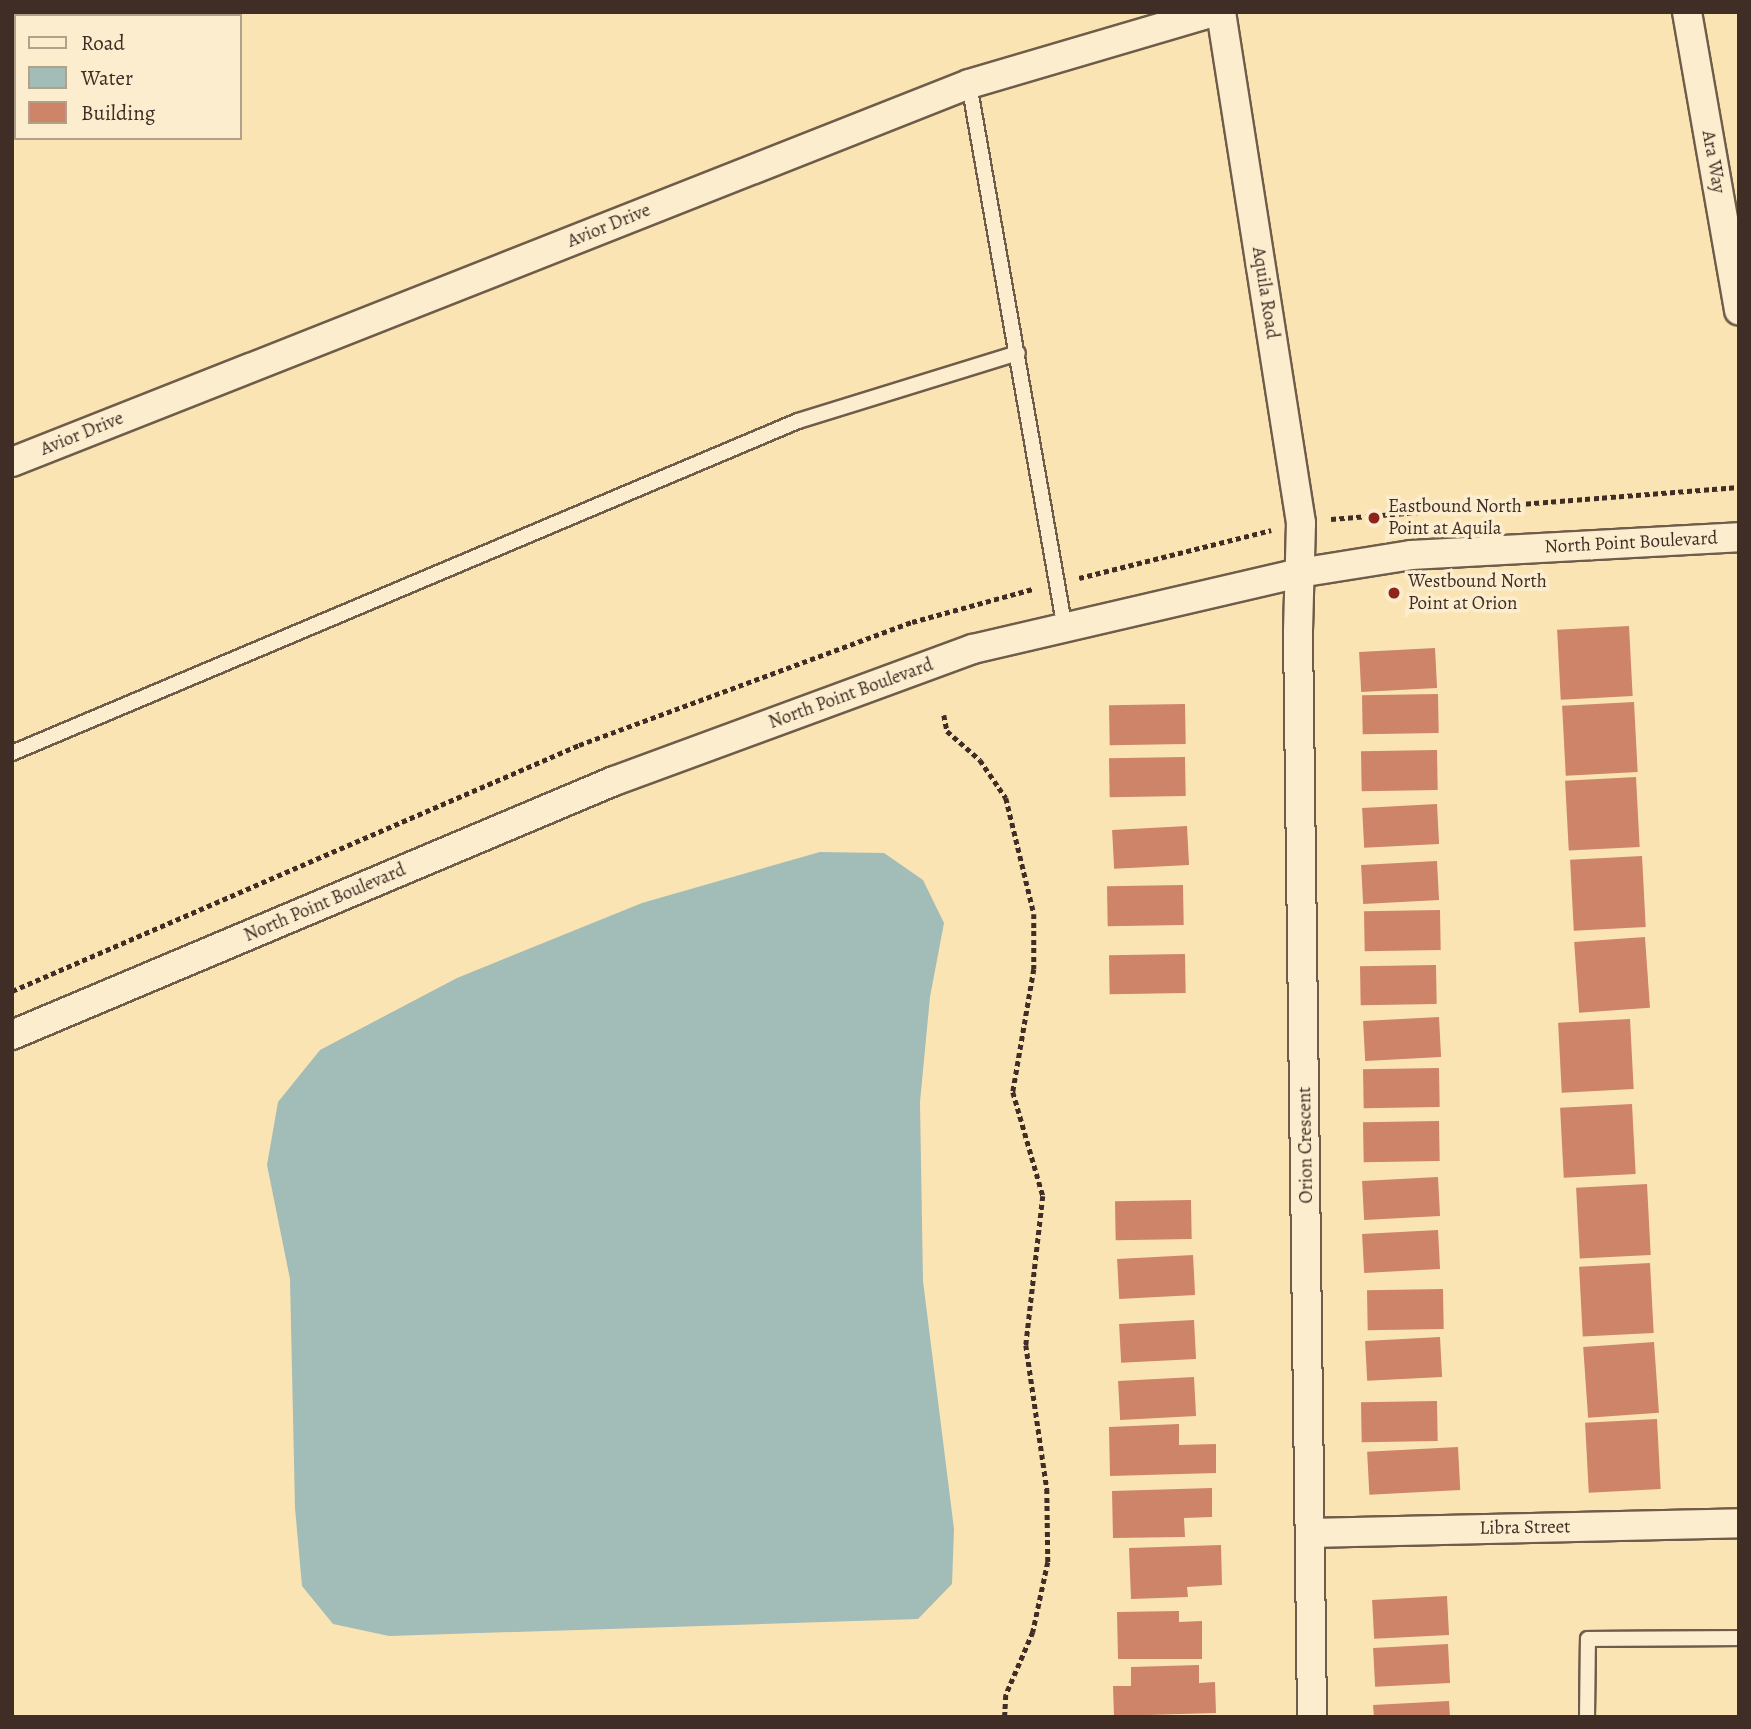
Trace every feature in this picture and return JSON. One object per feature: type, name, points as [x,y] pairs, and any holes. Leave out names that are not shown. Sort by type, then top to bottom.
[{"type":"street","name":"Avior Drive","points":[[12,462],[969,84],[1214,12]]},
{"type":"street","name":"Aquila Road","points":[[1220,12],[1301,523],[1299,573]]},
{"type":"street","name":"Ara Way","points":[[1687,12],[1739,311]]},
{"type":"street","name":"North Point Boulevard","points":[[12,1035],[614,781],[973,649],[1299,573],[1411,555],[1739,537]]},
{"type":"street","name":"Orion Crescent","points":[[1299,573],[1312,1717]]},
{"type":"street","name":"Libra Street","points":[[1312,1533],[1739,1523]]},
{"type":"lane","points":[[969,84],[1065,629]]},
{"type":"lane","points":[[12,753],[798,421],[1018,353]]},
{"type":"lane","points":[[1587,1717],[1588,1639],[1739,1638]]},
{"type":"path","points":[[944,715],[947,731],[980,760],[1006,798],[1034,914],[1034,969],[1013,1092],[1044,1196],[1026,1345],[1047,1489],[1048,1562],[1033,1632],[1006,1695],[1005,1717]]},
{"type":"water","points":[[820,852],[884,853],[923,880],[944,923],[930,997],[920,1102],[923,1281],[954,1529],[952,1584],[918,1619],[389,1636],[333,1624],[302,1586],[295,1508],[290,1279],[267,1165],[278,1102],[320,1050],[457,978],[642,903]]},
{"type":"building","points":[[1629,626],[1633,696],[1561,700],[1557,630]]},
{"type":"building","points":[[1435,648],[1437,688],[1361,692],[1359,652]]},
{"type":"building","points":[[1438,694],[1439,733],[1363,734],[1362,695]]},
{"type":"building","points":[[1634,702],[1638,772],[1566,776],[1562,706]]},
{"type":"building","points":[[1185,704],[1186,744],[1110,745],[1109,705]]},
{"type":"building","points":[[1437,750],[1438,790],[1362,791],[1361,751]]},
{"type":"building","points":[[1185,757],[1186,796],[1110,797],[1109,758]]},
{"type":"building","points":[[1636,777],[1640,847],[1569,851],[1565,781]]},
{"type":"building","points":[[1437,804],[1439,844],[1364,848],[1362,808]]},
{"type":"building","points":[[1187,826],[1189,865],[1114,869],[1112,830]]},
{"type":"building","points":[[1642,856],[1646,927],[1574,931],[1570,860]]},
{"type":"building","points":[[1437,861],[1439,900],[1363,904],[1361,865]]},
{"type":"building","points":[[1183,885],[1184,925],[1108,926],[1107,886]]},
{"type":"building","points":[[1440,910],[1441,950],[1365,951],[1364,911]]},
{"type":"building","points":[[1645,937],[1650,1008],[1579,1013],[1574,942]]},
{"type":"building","points":[[1185,954],[1186,993],[1110,994],[1109,955]]},
{"type":"building","points":[[1436,965],[1437,1004],[1361,1005],[1360,966]]},
{"type":"building","points":[[1439,1017],[1441,1057],[1365,1061],[1363,1021]]},
{"type":"building","points":[[1630,1019],[1634,1089],[1562,1093],[1558,1023]]},
{"type":"building","points":[[1439,1068],[1440,1107],[1364,1108],[1363,1069]]},
{"type":"building","points":[[1632,1104],[1636,1174],[1564,1178],[1560,1108]]},
{"type":"building","points":[[1439,1121],[1440,1161],[1364,1162],[1363,1122]]},
{"type":"building","points":[[1438,1177],[1440,1216],[1364,1220],[1362,1181]]},
{"type":"building","points":[[1647,1184],[1651,1255],[1580,1259],[1576,1188]]},
{"type":"building","points":[[1191,1200],[1192,1239],[1116,1240],[1115,1201]]},
{"type":"building","points":[[1438,1230],[1440,1269],[1364,1273],[1362,1234]]},
{"type":"building","points":[[1193,1255],[1195,1295],[1119,1299],[1117,1259]]},
{"type":"building","points":[[1650,1263],[1654,1333],[1583,1337],[1579,1267]]},
{"type":"building","points":[[1443,1289],[1444,1329],[1368,1330],[1367,1290]]},
{"type":"building","points":[[1194,1320],[1196,1359],[1121,1363],[1119,1324]]},
{"type":"building","points":[[1440,1337],[1442,1377],[1367,1381],[1365,1341]]},
{"type":"building","points":[[1654,1342],[1659,1413],[1588,1418],[1583,1347]]},
{"type":"building","points":[[1194,1377],[1196,1416],[1120,1420],[1118,1381]]},
{"type":"building","points":[[1437,1401],[1438,1441],[1362,1442],[1361,1402]]},
{"type":"building","points":[[1657,1419],[1661,1489],[1589,1493],[1585,1423]]},
{"type":"building","points":[[1179,1424],[1179,1445],[1216,1444],[1216,1473],[1110,1476],[1109,1427]]},
{"type":"building","points":[[1458,1447],[1460,1490],[1369,1495],[1367,1452]]},
{"type":"building","points":[[1212,1488],[1212,1517],[1184,1518],[1185,1537],[1113,1538],[1112,1491]]},
{"type":"building","points":[[1221,1545],[1222,1585],[1187,1587],[1188,1597],[1131,1599],[1129,1548]]},
{"type":"building","points":[[1447,1596],[1449,1635],[1374,1639],[1372,1600]]},
{"type":"building","points":[[1179,1611],[1179,1622],[1202,1621],[1202,1659],[1118,1659],[1117,1612]]},
{"type":"building","points":[[1448,1644],[1450,1683],[1375,1687],[1373,1648]]},
{"type":"building","points":[[1199,1665],[1199,1683],[1215,1682],[1216,1713],[1114,1716],[1113,1686],[1131,1686],[1131,1667]]},
{"type":"building","points":[[1449,1701],[1450,1717],[1374,1717],[1373,1705]]},
{"type":"place","name":"Eastbound North Point at Aquila","points":[[1374,518]]},
{"type":"place","name":"Westbound North Point at Orion","points":[[1394,593]]}]
